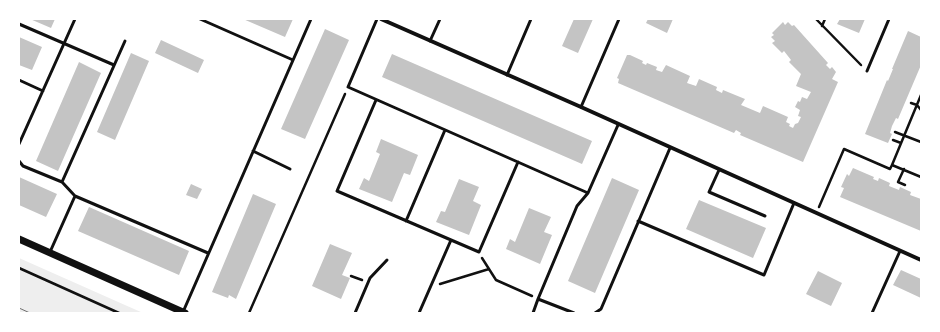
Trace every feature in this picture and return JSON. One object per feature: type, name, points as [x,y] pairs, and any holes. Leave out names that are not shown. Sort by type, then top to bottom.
[{"type":"street","points":[[381,19],[921,260]]},
{"type":"street","points":[[19,239],[184,313]]},
{"type":"lane","points":[[19,144],[75,19]]},
{"type":"lane","points":[[200,19],[293,60]]},
{"type":"lane","points":[[184,313],[208,252],[311,19]]},
{"type":"lane","points":[[378,19],[348,87],[588,193]]},
{"type":"lane","points":[[430,41],[440,19]]},
{"type":"lane","points":[[507,75],[531,19]]},
{"type":"lane","points":[[581,107],[619,19]]},
{"type":"lane","points":[[867,71],[889,19]]},
{"type":"lane","points":[[19,24],[114,65]]},
{"type":"lane","points":[[62,182],[125,41]]},
{"type":"lane","points":[[19,80],[43,91]]},
{"type":"lane","points":[[376,100],[337,191],[479,252],[518,162]]},
{"type":"lane","points":[[533,313],[577,206],[588,193],[618,125]]},
{"type":"lane","points":[[406,221],[445,130]]},
{"type":"lane","points":[[595,313],[601,309],[670,148]]},
{"type":"lane","points":[[253,151],[290,169]]},
{"type":"lane","points":[[19,161],[23,166],[62,182],[75,196],[208,252]]},
{"type":"lane","points":[[719,170],[709,192],[765,216]]},
{"type":"lane","points":[[50,253],[75,196]]},
{"type":"lane","points":[[638,221],[764,275],[794,203]]},
{"type":"lane","points":[[419,313],[451,240]]},
{"type":"lane","points":[[872,313],[900,251]]},
{"type":"lane","points":[[355,313],[370,278],[387,260]]},
{"type":"lane","points":[[538,299],[574,313]]},
{"type":"path","points":[[816,19],[867,71]]},
{"type":"path","points":[[822,26],[825,19]]},
{"type":"path","points":[[249,313],[348,87]]},
{"type":"path","points":[[817,213],[844,149],[890,169],[921,95]]},
{"type":"path","points":[[911,103],[917,105],[921,110]]},
{"type":"path","points":[[895,132],[921,142]]},
{"type":"path","points":[[893,140],[901,143]]},
{"type":"path","points":[[892,164],[921,177]]},
{"type":"path","points":[[904,170],[898,182],[905,185]]},
{"type":"path","points":[[479,252],[496,280],[538,299]]},
{"type":"path","points":[[19,268],[119,313]]},
{"type":"path","points":[[431,287],[489,269]]},
{"type":"shaded area","points":[[19,258],[143,313],[19,313]]},
{"type":"building","points":[[30,19],[55,19],[51,28]]},
{"type":"building","points":[[243,19],[293,19],[285,37]]},
{"type":"building","points":[[574,19],[593,19],[578,53],[562,46]]},
{"type":"building","points":[[648,19],[673,19],[667,33],[646,23]]},
{"type":"building","points":[[840,19],[865,19],[859,33],[837,24]]},
{"type":"building","points":[[783,22],[785,25],[788,22],[792,26],[794,25],[828,63],[826,65],[830,69],[832,67],[836,72],[832,79],[838,82],[803,162],[740,135],[741,133],[736,130],[734,133],[618,83],[619,79],[617,78],[627,55],[630,55],[643,61],[642,63],[646,65],[647,63],[657,67],[656,70],[662,72],[666,65],[690,76],[687,83],[696,86],[699,79],[717,87],[716,90],[722,93],[723,90],[745,99],[741,105],[760,113],[763,106],[788,117],[786,122],[793,128],[801,117],[798,116],[800,110],[795,107],[798,101],[800,102],[802,97],[807,99],[811,92],[796,86],[801,74],[789,62],[791,60],[784,51],[782,53],[772,43],[775,41],[771,37],[774,35],[772,33]]},
{"type":"building","points":[[325,29],[349,40],[305,139],[281,129]]},
{"type":"building","points":[[908,31],[921,37],[921,65],[898,119],[896,118],[892,126],[890,133],[892,134],[888,143],[865,134]]},
{"type":"building","points":[[19,37],[42,47],[32,70],[19,65]]},
{"type":"building","points":[[161,40],[204,60],[198,73],[155,53]]},
{"type":"building","points":[[131,53],[149,61],[115,140],[97,132]]},
{"type":"building","points":[[392,54],[592,141],[582,164],[382,77]]},
{"type":"building","points":[[79,62],[101,73],[58,171],[36,161]]},
{"type":"building","points":[[381,139],[418,155],[410,175],[404,173],[392,202],[359,189],[364,178],[369,181],[380,154],[376,152]]},
{"type":"building","points":[[853,168],[874,177],[873,179],[878,181],[879,178],[890,183],[889,186],[899,190],[900,187],[911,192],[910,195],[921,199],[921,231],[840,197],[844,188],[841,187],[847,174],[849,176]]},
{"type":"building","points":[[19,177],[57,194],[46,217],[19,205]]},
{"type":"building","points":[[612,178],[639,190],[595,293],[568,281]]},
{"type":"building","points":[[459,179],[479,187],[473,201],[481,205],[469,235],[436,222],[441,211],[445,212]]},
{"type":"building","points":[[191,184],[202,189],[197,199],[186,195]]},
{"type":"building","points":[[253,194],[276,204],[236,299],[229,295],[228,298],[212,292]]},
{"type":"building","points":[[699,200],[766,228],[753,258],[686,229]]},
{"type":"building","points":[[89,207],[189,251],[179,275],[78,231]]},
{"type":"building","points":[[529,208],[551,217],[544,232],[552,235],[540,264],[506,249],[510,239],[515,242]]},
{"type":"building","points":[[330,244],[352,253],[342,275],[350,278],[341,299],[312,286]]},
{"type":"building","points":[[901,270],[921,279],[921,298],[893,285]]},
{"type":"building","points":[[818,271],[842,283],[831,306],[806,294]]},
{"type":"tram line","points":[[19,308],[30,313]]}]
